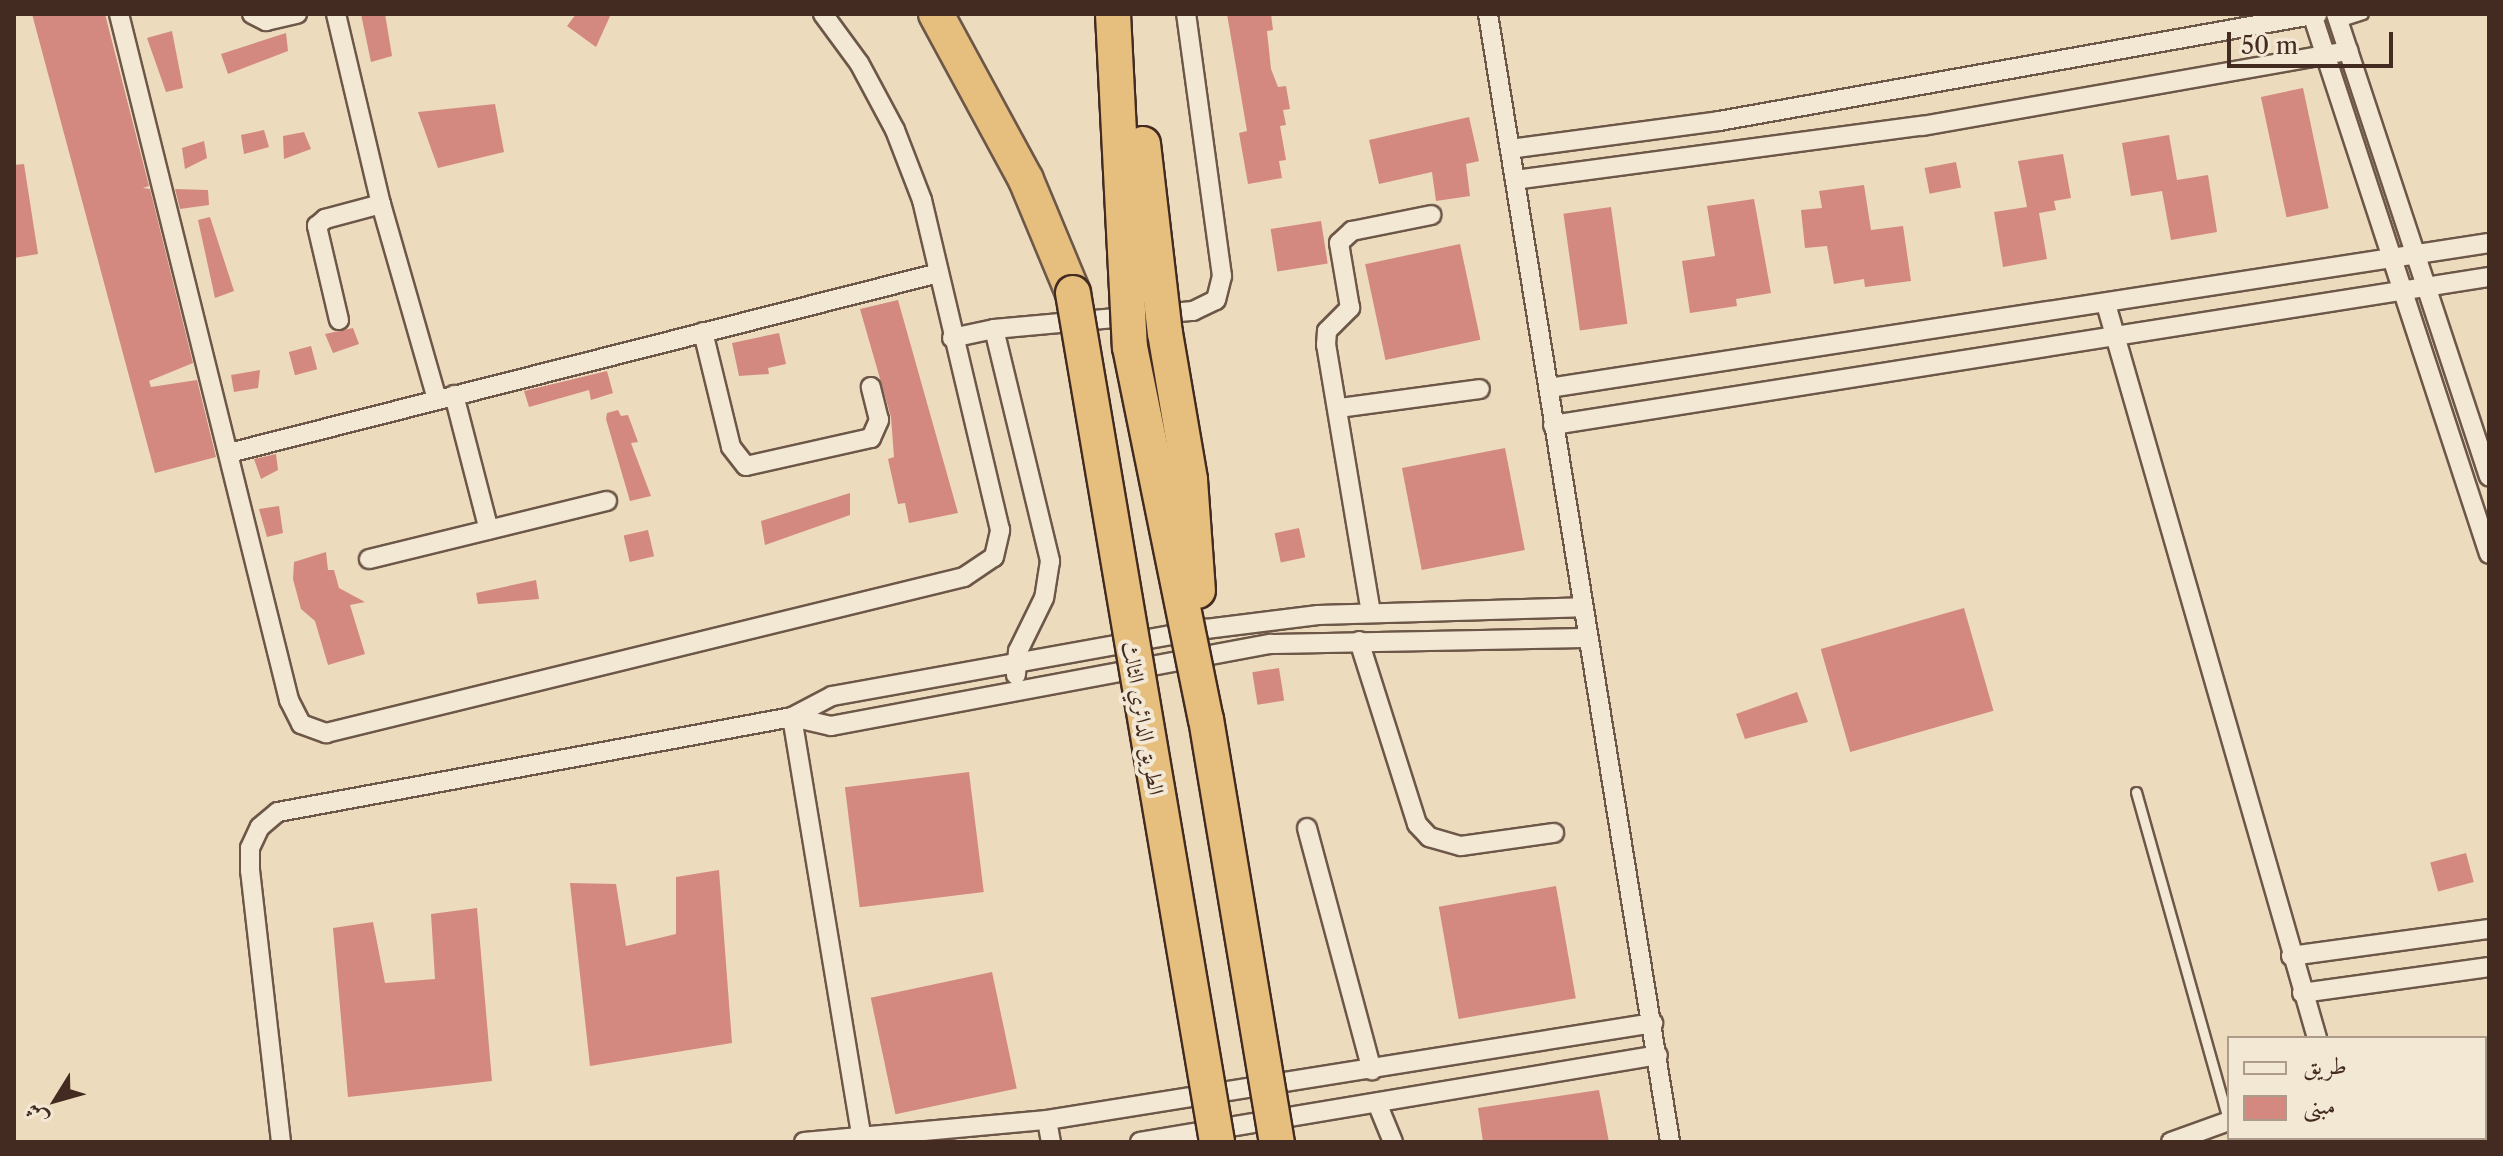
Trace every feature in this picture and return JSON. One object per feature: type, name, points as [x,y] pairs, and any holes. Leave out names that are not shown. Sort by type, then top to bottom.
[{"type":"highway","name":"الطريق الدائري الثالث","points":[[936,14],[1012,152],[1073,293],[1217,1142]]},
{"type":"highway","points":[[1113,14],[1130,347],[1206,719],[1277,1142]]},
{"type":"highway","points":[[1132,14],[1165,333],[1190,480],[1206,719]]},
{"type":"street","points":[[119,14],[293,713],[312,731],[339,731],[964,577],[985,566],[999,544],[1000,530],[952,338],[922,200],[895,130],[859,63],[823,14]]},
{"type":"street","points":[[252,14],[266,21],[297,14]]},
{"type":"street","points":[[336,14],[381,204],[489,530]]},
{"type":"street","points":[[952,338],[994,329],[1193,311],[1216,300],[1222,276],[1186,14]]},
{"type":"street","points":[[1488,14],[1670,1142]]},
{"type":"street","points":[[1510,149],[1719,121],[2314,14],[2489,554]]},
{"type":"street","points":[[2337,18],[2488,470],[2463,475]]},
{"type":"street","points":[[1515,180],[1907,129],[2348,51]]},
{"type":"street","points":[[339,320],[317,226],[325,219],[381,204]]},
{"type":"street","points":[[1371,613],[1340,408],[1325,338],[1350,308],[1341,237],[1431,215]]},
{"type":"street","points":[[1549,388],[2392,262],[2489,243]]},
{"type":"street","points":[[229,453],[939,273]]},
{"type":"street","points":[[1553,425],[2489,277]]},
{"type":"street","points":[[2106,304],[2316,1036]]},
{"type":"street","points":[[994,329],[1050,561],[1044,598],[1022,638],[1015,664],[1019,691]]},
{"type":"street","points":[[703,332],[731,447],[746,466],[871,438],[879,420],[871,387]]},
{"type":"street","points":[[1340,408],[1480,389]]},
{"type":"street","points":[[369,559],[607,501]]},
{"type":"street","points":[[281,1142],[250,871],[250,848],[260,827],[278,812],[792,717],[832,696],[1257,622],[1371,613],[1583,607]]},
{"type":"street","points":[[792,717],[831,726],[1270,644],[1588,638]]},
{"type":"street","points":[[1359,641],[1417,824],[1429,837],[1461,846],[1554,833]]},
{"type":"street","points":[[792,717],[862,1140]]},
{"type":"street","points":[[1307,828],[1372,1070]]},
{"type":"street","points":[[2291,956],[2489,929]]},
{"type":"street","points":[[2302,993],[2489,967]]},
{"type":"street","points":[[804,1142],[862,1140],[1047,1120],[1653,1023]]},
{"type":"street","points":[[1140,1142],[1658,1055]]},
{"type":"street","points":[[1377,1103],[1393,1142]]},
{"type":"street","points":[[1047,1120],[1051,1142]]},
{"type":"street","points":[[2171,1142],[2227,1123]]},
{"type":"lane","points":[[2337,18],[2363,14]]},
{"type":"lane","points":[[2136,792],[2227,1115]]},
{"type":"building","points":[[32,14],[105,14],[149,186],[143,188],[150,189],[193,363],[149,381],[151,387],[197,380],[216,457],[155,473]]},
{"type":"building","points":[[361,14],[385,14],[392,56],[371,62]]},
{"type":"building","points":[[576,14],[611,14],[596,47],[567,26]]},
{"type":"building","points":[[1227,14],[1271,14],[1273,30],[1267,31],[1271,69],[1278,87],[1286,86],[1290,109],[1283,110],[1286,125],[1280,126],[1286,160],[1279,161],[1282,178],[1248,184],[1239,133],[1247,131]]},
{"type":"building","points":[[172,31],[183,88],[166,92],[147,38]]},
{"type":"building","points":[[286,33],[288,51],[228,74],[221,54]]},
{"type":"building","points":[[2303,88],[2329,208],[2287,217],[2261,97]]},
{"type":"building","points":[[495,104],[504,152],[438,168],[418,112]]},
{"type":"building","points":[[1469,117],[1479,161],[1466,164],[1470,196],[1436,201],[1432,172],[1379,184],[1369,140]]},
{"type":"building","points":[[264,130],[269,147],[244,154],[241,135]]},
{"type":"building","points":[[304,132],[311,149],[284,159],[283,136]]},
{"type":"building","points":[[2169,135],[2177,180],[2208,175],[2217,232],[2171,240],[2162,191],[2131,196],[2122,143]]},
{"type":"building","points":[[204,141],[207,158],[185,169],[182,148]]},
{"type":"building","points":[[2063,154],[2071,198],[2054,201],[2056,210],[2039,213],[2047,259],[2003,267],[1994,212],[2027,207],[2018,161]]},
{"type":"building","points":[[1956,162],[1961,188],[1930,194],[1925,168]]},
{"type":"building","points":[[24,164],[38,254],[14,258],[14,165]]},
{"type":"building","points":[[1864,185],[1871,230],[1903,226],[1911,281],[1865,287],[1864,279],[1834,284],[1827,246],[1805,248],[1801,210],[1822,208],[1819,191]]},
{"type":"building","points":[[175,189],[208,190],[209,205],[180,209]]},
{"type":"building","points":[[1754,199],[1771,293],[1736,299],[1737,306],[1690,313],[1682,261],[1715,256],[1707,206]]},
{"type":"building","points":[[1611,207],[1627,324],[1580,331],[1563,214]]},
{"type":"building","points":[[210,217],[234,291],[215,298],[198,220]]},
{"type":"building","points":[[1321,221],[1328,263],[1277,271],[1271,229]]},
{"type":"building","points":[[1460,244],[1480,340],[1385,360],[1365,264]]},
{"type":"building","points":[[898,300],[958,513],[909,523],[905,503],[898,504],[888,459],[894,457],[891,417],[860,309]]},
{"type":"building","points":[[353,328],[359,344],[333,353],[325,334]]},
{"type":"building","points":[[779,333],[786,364],[768,368],[769,374],[739,376],[732,343]]},
{"type":"building","points":[[311,346],[317,369],[295,375],[289,352]]},
{"type":"building","points":[[260,370],[258,388],[234,392],[231,375]]},
{"type":"building","points":[[607,371],[613,393],[591,400],[589,390],[529,407],[524,391]]},
{"type":"building","points":[[618,410],[621,416],[628,415],[638,442],[631,443],[651,496],[630,501],[606,419],[607,413]]},
{"type":"building","points":[[1505,448],[1525,550],[1422,570],[1402,468]]},
{"type":"building","points":[[276,454],[278,470],[261,479],[254,459]]},
{"type":"building","points":[[850,493],[850,515],[765,545],[761,521]]},
{"type":"building","points":[[279,506],[283,533],[267,537],[259,509]]},
{"type":"building","points":[[1299,528],[1305,557],[1281,563],[1275,533]]},
{"type":"building","points":[[648,530],[654,556],[630,562],[624,536]]},
{"type":"building","points":[[326,552],[328,570],[334,570],[339,588],[365,602],[350,605],[365,654],[328,665],[315,621],[301,609],[293,579],[294,562]]},
{"type":"building","points":[[536,580],[539,599],[478,604],[476,593]]},
{"type":"building","points":[[1964,608],[1993,711],[1850,752],[1821,649]]},
{"type":"building","points":[[1279,668],[1284,701],[1257,705],[1252,672]]},
{"type":"building","points":[[1797,692],[1808,722],[1745,739],[1736,714]]},
{"type":"building","points":[[969,772],[984,892],[860,907],[845,787]]},
{"type":"building","points":[[2466,853],[2474,882],[2438,892],[2430,863]]},
{"type":"building","points":[[719,870],[732,1043],[590,1066],[570,883],[616,884],[626,946],[676,934],[676,877]]},
{"type":"building","points":[[1556,886],[1576,998],[1459,1019],[1439,907]]},
{"type":"building","points":[[477,908],[492,1081],[348,1097],[333,928],[373,922],[385,983],[435,979],[431,914]]},
{"type":"building","points":[[992,972],[1017,1088],[895,1114],[871,998]]},
{"type":"building","points":[[1599,1090],[1609,1142],[1483,1142],[1478,1108]]}]
